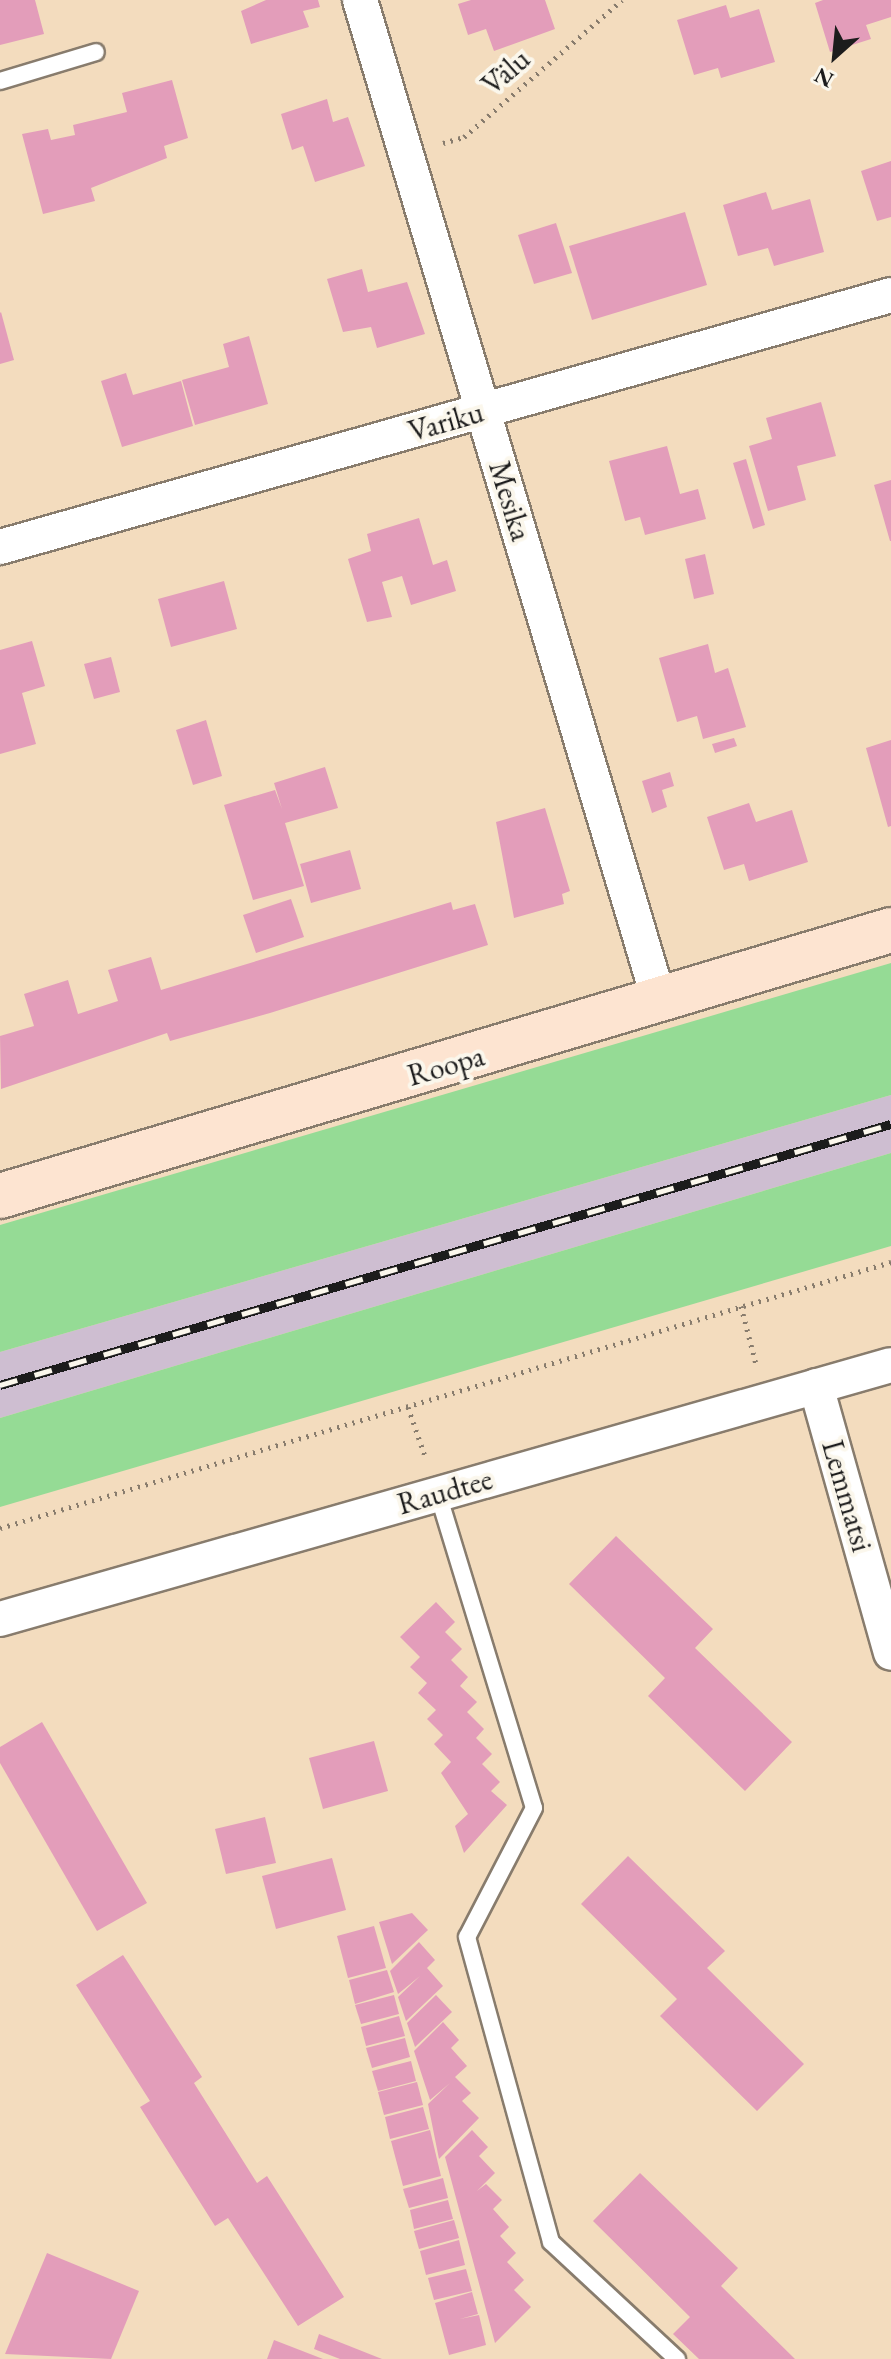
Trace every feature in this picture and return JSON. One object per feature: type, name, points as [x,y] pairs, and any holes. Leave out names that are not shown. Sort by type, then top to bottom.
[{"type":"street","name":"Mesika","points":[[360,0],[660,1003]]},
{"type":"street","name":"Variku","points":[[0,547],[891,295]]},
{"type":"street","name":"Roopa","points":[[0,1196],[660,1003],[891,930]]},
{"type":"street","name":"Raudtee","points":[[0,1619],[891,1365]]},
{"type":"street","name":"Lemmatsi","points":[[816,1386],[891,1653]]},
{"type":"lane","points":[[0,81],[96,52]]},
{"type":"lane","points":[[438,1494],[534,1808],[467,1937],[551,2242],[677,2359]]},
{"type":"path","name":"Välu","points":[[407,154],[464,137],[622,0]]},
{"type":"path","points":[[0,1528],[891,1262]]},
{"type":"path","points":[[741,1306],[765,1400]]},
{"type":"path","points":[[408,1407],[438,1494]]},
{"type":"shaded area","points":[[891,1095],[891,1153],[0,1418],[0,1352]]},
{"type":"green space","points":[[891,963],[891,1095],[0,1352],[0,1225]]},
{"type":"green space","points":[[891,1153],[891,1246],[0,1507],[0,1418]]},
{"type":"building","points":[[0,0],[35,0],[44,34],[0,45]]},
{"type":"building","points":[[266,0],[318,0],[320,7],[303,11],[309,27],[251,44],[241,11]]},
{"type":"building","points":[[471,0],[545,0],[555,29],[494,51],[486,29],[468,35],[458,4]]},
{"type":"building","points":[[823,0],[891,0],[891,17],[866,25],[871,39],[830,52],[815,3]]},
{"type":"building","points":[[726,5],[730,18],[759,9],[775,62],[721,78],[718,68],[694,75],[677,20]]},
{"type":"building","points":[[172,80],[188,138],[164,146],[167,158],[91,188],[95,201],[43,214],[22,134],[48,129],[51,140],[75,135],[73,125],[127,112],[122,93]]},
{"type":"building","points":[[327,99],[333,122],[348,117],[365,166],[315,182],[303,146],[292,150],[281,114]]},
{"type":"building","points":[[891,161],[891,217],[877,221],[861,171]]},
{"type":"building","points":[[766,192],[772,210],[810,199],[824,252],[774,266],[768,248],[738,256],[723,205]]},
{"type":"building","points":[[685,212],[707,285],[592,320],[569,246]]},
{"type":"building","points":[[556,223],[572,273],[534,284],[518,235]]},
{"type":"building","points":[[362,269],[368,292],[407,282],[425,334],[377,348],[371,327],[343,332],[327,279]]},
{"type":"building","points":[[0,313],[14,360],[0,364]]},
{"type":"building","points":[[249,336],[268,404],[195,425],[182,380],[229,367],[223,344]]},
{"type":"building","points":[[126,373],[133,395],[181,381],[193,426],[122,447],[101,381]]},
{"type":"building","points":[[821,402],[836,456],[797,466],[806,500],[768,511],[749,446],[772,439],[766,418]]},
{"type":"building","points":[[667,446],[680,494],[698,489],[706,519],[645,535],[640,517],[625,521],[609,461]]},
{"type":"building","points":[[746,459],[765,525],[753,529],[733,463]]},
{"type":"building","points":[[891,480],[891,541],[890,541],[874,485]]},
{"type":"building","points":[[419,518],[433,565],[447,560],[456,591],[411,605],[402,576],[382,582],[392,617],[367,622],[348,559],[371,551],[367,534]]},
{"type":"building","points":[[705,554],[714,594],[694,599],[685,559]]},
{"type":"building","points":[[224,581],[237,629],[171,647],[158,599]]},
{"type":"building","points":[[32,641],[45,686],[22,693],[36,744],[0,754],[0,650]]},
{"type":"building","points":[[708,644],[715,673],[728,668],[746,727],[703,739],[697,716],[677,722],[659,658]]},
{"type":"building","points":[[111,657],[120,692],[94,699],[84,664]]},
{"type":"building","points":[[206,720],[222,776],[193,785],[176,730]]},
{"type":"building","points":[[734,738],[737,746],[715,753],[712,744]]},
{"type":"building","points":[[891,740],[891,826],[888,827],[866,748]]},
{"type":"building","points":[[325,767],[338,808],[285,823],[304,886],[253,900],[224,805],[275,790],[282,809],[274,783]]},
{"type":"building","points":[[670,772],[674,786],[662,790],[667,807],[652,813],[642,781]]},
{"type":"building","points":[[749,803],[756,822],[792,810],[808,862],[749,881],[744,864],[724,870],[707,817]]},
{"type":"building","points":[[545,808],[570,891],[562,894],[564,904],[514,918],[496,822]]},
{"type":"building","points":[[350,850],[361,889],[311,903],[300,864]]},
{"type":"building","points":[[291,899],[304,937],[256,953],[243,915]]},
{"type":"building","points":[[451,902],[453,910],[475,904],[488,945],[170,1041],[167,1033],[1,1089],[0,1036],[34,1026],[24,994],[68,980],[78,1014],[118,1001],[108,970],[151,957],[161,990]]},
{"type":"building","points":[[616,1536],[713,1629],[695,1648],[792,1742],[745,1791],[648,1696],[665,1678],[569,1584]]},
{"type":"building","points":[[436,1602],[455,1622],[445,1632],[462,1649],[451,1660],[468,1677],[460,1686],[477,1702],[467,1712],[484,1729],[476,1738],[492,1754],[482,1764],[500,1782],[491,1791],[507,1805],[464,1853],[455,1826],[468,1814],[441,1773],[451,1762],[434,1744],[443,1735],[427,1719],[436,1710],[418,1693],[427,1683],[410,1667],[420,1657],[400,1637]]},
{"type":"building","points":[[42,1722],[147,1903],[97,1931],[0,1763],[0,1747]]},
{"type":"building","points":[[374,1741],[388,1791],[323,1809],[309,1758]]},
{"type":"building","points":[[265,1817],[276,1863],[226,1874],[215,1829]]},
{"type":"building","points":[[628,1856],[725,1951],[707,1968],[804,2064],[757,2111],[660,2016],[677,1999],[581,1904]]},
{"type":"building","points":[[332,1858],[346,1910],[276,1929],[262,1876]]},
{"type":"building","points":[[412,1913],[428,1930],[392,1964],[379,1922]]},
{"type":"building","points":[[374,1926],[386,1968],[348,1978],[337,1936]]},
{"type":"building","points":[[419,1942],[435,1960],[427,1968],[443,1986],[406,2021],[398,1997],[420,1976],[398,1994],[390,1971]]},
{"type":"building","points":[[123,1955],[202,2077],[194,2083],[257,2183],[267,2176],[344,2297],[298,2326],[228,2218],[215,2226],[140,2107],[150,2101],[76,1985]]},
{"type":"building","points":[[387,1970],[394,1992],[355,2004],[349,1980]]},
{"type":"building","points":[[394,1995],[399,2014],[361,2024],[355,2005]]},
{"type":"building","points":[[436,1995],[452,2012],[415,2047],[407,2023]]},
{"type":"building","points":[[399,2016],[405,2036],[366,2046],[361,2027]]},
{"type":"building","points":[[443,2022],[459,2040],[451,2048],[467,2066],[455,2077],[471,2093],[462,2101],[479,2118],[439,2159],[428,2104],[450,2083],[430,2100],[414,2051]]},
{"type":"building","points":[[405,2038],[410,2057],[372,2068],[366,2048]]},
{"type":"building","points":[[411,2061],[416,2081],[378,2091],[372,2071]]},
{"type":"building","points":[[417,2082],[423,2105],[384,2115],[378,2092]]},
{"type":"building","points":[[423,2107],[429,2129],[390,2139],[385,2117]]},
{"type":"building","points":[[430,2130],[441,2176],[403,2186],[391,2141]]},
{"type":"building","points":[[472,2130],[488,2147],[479,2156],[495,2173],[477,2191],[486,2184],[502,2200],[493,2209],[509,2227],[500,2236],[516,2253],[507,2262],[524,2280],[514,2290],[531,2307],[495,2343],[445,2157]]},
{"type":"building","points":[[640,2173],[738,2268],[721,2286],[795,2359],[699,2359],[673,2334],[690,2317],[593,2221]]},
{"type":"building","points":[[443,2178],[448,2198],[409,2208],[403,2189]]},
{"type":"building","points":[[448,2200],[453,2219],[414,2229],[410,2210]]},
{"type":"building","points":[[454,2220],[459,2238],[419,2249],[414,2231]]},
{"type":"building","points":[[459,2240],[465,2265],[426,2275],[420,2251]]},
{"type":"building","points":[[47,2253],[139,2291],[111,2359],[5,2354]]},
{"type":"building","points":[[466,2269],[472,2291],[434,2300],[428,2278]]},
{"type":"building","points":[[472,2292],[478,2314],[460,2319],[479,2315],[486,2345],[449,2355],[435,2303]]},
{"type":"building","points":[[319,2334],[382,2359],[340,2359],[314,2349]]},
{"type":"building","points":[[274,2340],[323,2359],[267,2359]]},
{"type":"railway","points":[[0,1385],[891,1124]]}]
